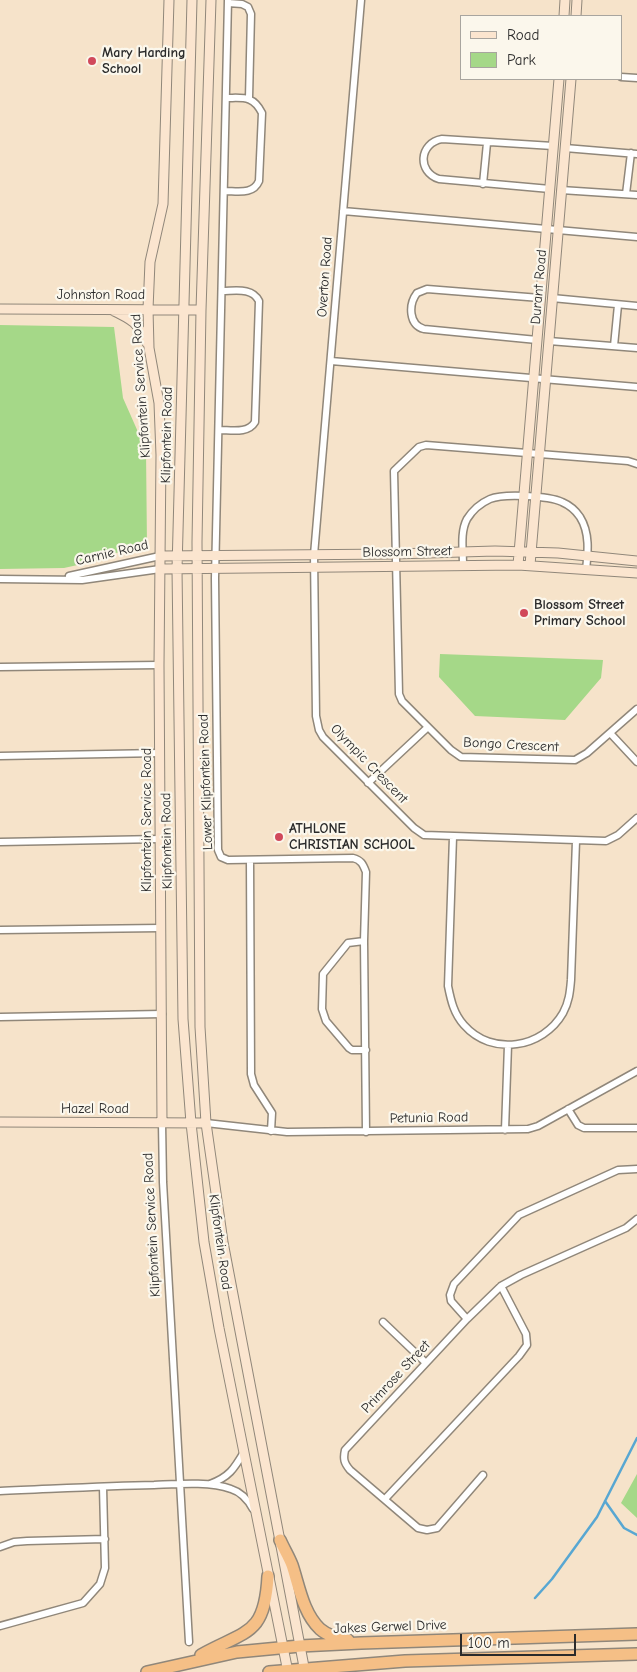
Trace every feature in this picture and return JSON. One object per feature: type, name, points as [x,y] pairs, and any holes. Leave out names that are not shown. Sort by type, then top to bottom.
[{"type":"highway","points":[[280,1540],[291,1563],[308,1613],[318,1627],[336,1638],[361,1642]]},
{"type":"highway","points":[[188,1662],[241,1636],[253,1628],[264,1610],[268,1576]]},
{"type":"highway","name":"Jakes Gerwel Drive","points":[[147,1672],[237,1652],[300,1646],[361,1642],[637,1634]]},
{"type":"highway","points":[[269,1672],[304,1671],[405,1661],[637,1654]]},
{"type":"street","name":"Klipfontein Service Road","points":[[169,0],[163,204],[150,262],[148,309],[149,348],[159,403],[161,455],[159,665],[163,1182],[189,1642]]},
{"type":"street","name":"Klipfontein Road","points":[[192,0],[177,569],[183,1019],[191,1122],[204,1242],[219,1328],[287,1671]]},
{"type":"street","name":"Klipfontein Road","points":[[212,0],[201,310],[197,556],[200,1027],[206,1123],[223,1242],[304,1671]]},
{"type":"street","name":"Overton Road","points":[[314,555],[361,0]]},
{"type":"street","points":[[564,15],[566,0]]},
{"type":"street","points":[[576,15],[577,0]]},
{"type":"street","name":"Lower Klipfontein Road","points":[[249,98],[251,14],[248,7],[228,2],[216,556],[218,850],[224,859],[250,860]]},
{"type":"street","points":[[622,77],[637,78]]},
{"type":"street","name":"Durant Road","points":[[518,565],[559,80]]},
{"type":"street","name":"Durant Road","points":[[530,565],[571,80]]},
{"type":"street","points":[[224,191],[250,191],[256,188],[260,182],[262,113],[258,106],[249,98],[226,98]]},
{"type":"street","points":[[550,189],[439,179],[432,176],[424,164],[425,151],[430,143],[442,139],[553,146]]},
{"type":"street","points":[[483,184],[487,143]]},
{"type":"street","points":[[565,148],[634,153],[626,194]]},
{"type":"street","points":[[561,190],[637,195]]},
{"type":"street","points":[[343,211],[637,237]]},
{"type":"street","points":[[537,340],[424,330],[418,328],[413,322],[411,317],[412,303],[416,293],[427,289],[540,298]]},
{"type":"street","points":[[219,430],[247,430],[255,422],[259,301],[256,294],[248,291],[222,291]]},
{"type":"street","points":[[552,298],[637,306]]},
{"type":"street","points":[[614,346],[618,305]]},
{"type":"street","name":"Johnston Road","points":[[0,309],[201,310]]},
{"type":"street","points":[[109,309],[138,325],[149,348]]},
{"type":"street","points":[[548,341],[637,348]]},
{"type":"street","points":[[331,361],[637,387]]},
{"type":"street","name":"Bongo Crescent","points":[[637,464],[628,461],[426,445],[418,447],[394,471],[399,694],[402,701],[451,750],[461,757],[571,760],[580,758],[637,709]]},
{"type":"street","points":[[463,564],[463,529],[467,519],[474,510],[490,499],[502,495],[524,496],[563,502],[580,517],[588,536],[586,570]]},
{"type":"street","name":"Blossom Street","points":[[178,556],[531,551],[637,561]]},
{"type":"street","name":"Olympic Crescent","points":[[314,555],[316,724],[323,737],[420,833],[430,836],[596,842],[612,839],[637,818]]},
{"type":"street","name":"Carnie Road","points":[[53,578],[96,571],[160,556],[178,556]]},
{"type":"street","name":"Blossom Street","points":[[177,569],[463,564],[530,565],[637,573]]},
{"type":"street","name":"Carnie Road","points":[[0,579],[53,578],[82,580],[160,569],[177,569]]},
{"type":"street","points":[[0,667],[159,665]]},
{"type":"street","points":[[368,783],[428,727]]},
{"type":"street","points":[[610,733],[637,762]]},
{"type":"street","points":[[0,756],[160,754]]},
{"type":"street","points":[[453,837],[448,986],[452,1004],[465,1026],[475,1035],[508,1046],[532,1041],[547,1031],[562,1014],[569,1000],[576,841]]},
{"type":"street","points":[[0,842],[160,840]]},
{"type":"street","points":[[271,1131],[272,1112],[254,1085],[251,1074],[250,860],[353,858],[364,864],[366,872],[364,941],[366,1132]]},
{"type":"street","points":[[0,930],[161,928]]},
{"type":"street","points":[[364,941],[348,943],[326,969],[322,980],[322,1009],[326,1021],[349,1048],[366,1050]]},
{"type":"street","points":[[0,1016],[162,1014]]},
{"type":"street","points":[[505,1130],[508,1046]]},
{"type":"street","name":"Petunia Road","points":[[206,1123],[271,1131],[366,1132],[528,1129],[538,1126],[637,1070]]},
{"type":"street","points":[[568,1109],[578,1125],[584,1128],[637,1128]]},
{"type":"street","name":"Hazel Road","points":[[0,1122],[206,1123]]},
{"type":"street","points":[[467,1319],[451,1301],[451,1290],[454,1284],[514,1219],[527,1210],[618,1170],[637,1169]]},
{"type":"street","name":"Primrose Street","points":[[483,1475],[437,1528],[422,1530],[346,1466],[344,1462],[345,1450],[467,1319],[501,1286],[521,1275],[626,1228],[637,1219]]},
{"type":"street","points":[[385,1499],[519,1356],[527,1345],[526,1334],[501,1286]]},
{"type":"street","points":[[383,1322],[426,1363]]},
{"type":"street","points":[[206,1485],[221,1480],[230,1473],[244,1452]]},
{"type":"street","points":[[0,1490],[180,1484],[225,1487],[236,1491],[247,1500],[258,1519]]},
{"type":"street","points":[[0,1626],[77,1606],[87,1600],[100,1584],[104,1576],[103,1486]]},
{"type":"street","points":[[0,1547],[27,1540],[104,1539]]},
{"type":"green space","points":[[0,325],[114,327],[123,398],[146,450],[147,547],[141,552],[110,553],[109,558],[64,568],[0,569]]},
{"type":"green space","points":[[440,654],[603,660],[601,678],[565,720],[475,716],[439,677]]},
{"type":"green space","points":[[637,1474],[637,1518],[621,1503]]},
{"type":"waterway","points":[[535,1598],[552,1579],[597,1517],[637,1438]]},
{"type":"waterway","points":[[605,1501],[624,1528],[637,1535]]},
{"type":"place","name":"Mary Harding School","points":[[92,61]]},
{"type":"place","name":"Blossom Street Primary School","points":[[524,613]]},
{"type":"place","name":"ATHLONE CHRISTIAN SCHOOL","points":[[279,837]]}]
